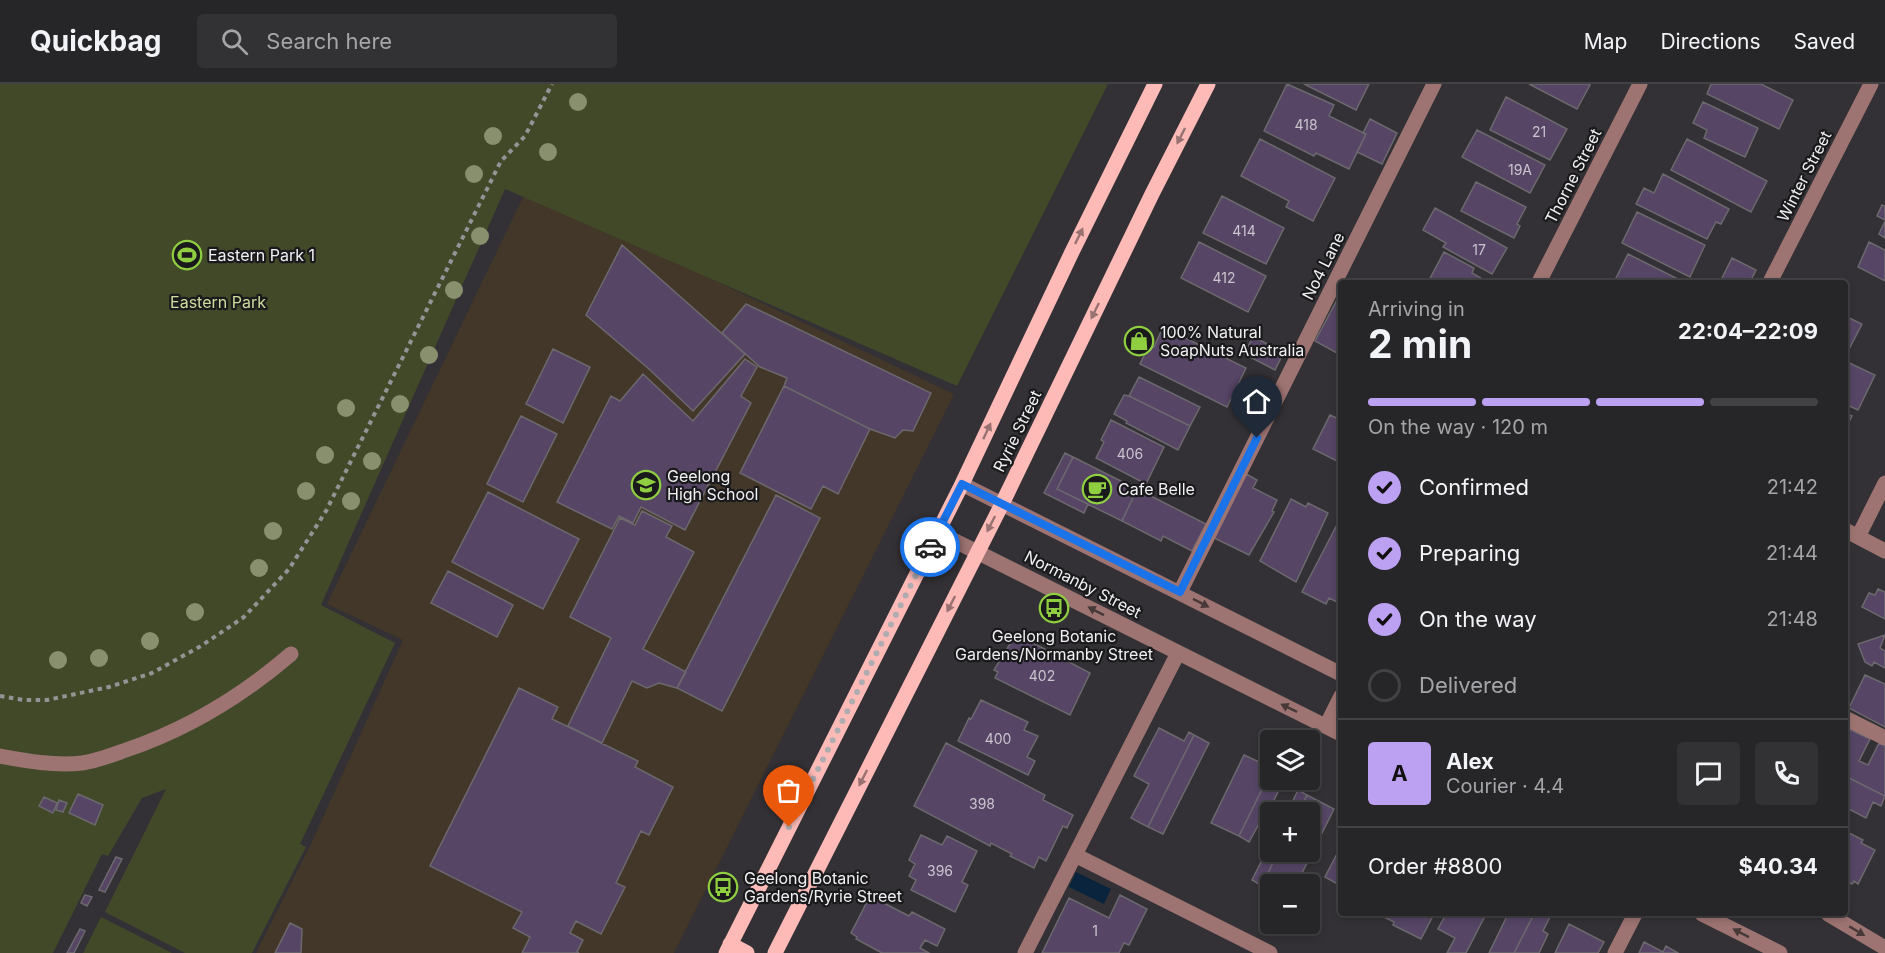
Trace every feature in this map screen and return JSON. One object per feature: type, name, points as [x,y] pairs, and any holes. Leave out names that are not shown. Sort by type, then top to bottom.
[{"type":"main road","name":"Ryrie Street","points":[[728,949],[962,484],[1155,84]]},
{"type":"main road","name":"Ryrie Street","points":[[775,953],[1002,504],[1208,84]]},
{"type":"main road","points":[[728,949],[747,953]]},
{"type":"street","name":"No4 Lane","points":[[1180,592],[1434,84]]},
{"type":"street","name":"Thorne Street","points":[[1540,280],[1640,84]]},
{"type":"street","name":"Winter Street","points":[[1771,280],[1871,84]]},
{"type":"street","points":[[1885,483],[1851,533],[1885,551]]},
{"type":"street","points":[[962,484],[1338,672]]},
{"type":"street","name":"Normanby Street","points":[[937,532],[1338,732]]},
{"type":"street","points":[[1025,953],[1178,653]]},
{"type":"street","points":[[0,756],[36,763],[84,763],[143,744],[170,734],[223,705],[265,676],[291,654]]},
{"type":"street","points":[[1326,726],[1338,702]]},
{"type":"street","points":[[1848,720],[1885,738]]},
{"type":"street","points":[[1075,855],[1270,953]]},
{"type":"street","points":[[1615,953],[1634,916]]},
{"type":"street","points":[[1706,916],[1780,953]]},
{"type":"street","points":[[1831,916],[1885,948]]},
{"type":"path","points":[[0,696],[24,700],[47,700],[109,687],[152,673],[201,646],[244,617],[289,569],[326,511],[501,161],[525,136],[552,84]]},
{"type":"shaded area","name":"Geelong High School","points":[[526,191],[954,394],[674,953],[256,953],[311,844],[403,640],[327,604]]},
{"type":"green space","name":"Eastern Park","points":[[0,84],[1108,84],[957,386],[505,189],[321,605],[395,643],[300,844],[306,847],[252,953],[185,953],[105,912],[166,789],[142,798],[108,856],[102,854],[53,953],[0,953]]},
{"type":"green space","points":[[101,917],[172,953],[83,953]]},
{"type":"water","points":[[1076,872],[1111,889],[1104,904],[1069,887]]},
{"type":"building","points":[[1287,84],[1334,105],[1329,116],[1366,134],[1349,169],[1316,153],[1314,156],[1264,131]]},
{"type":"building","points":[[1304,84],[1369,84],[1356,110]]},
{"type":"building","points":[[1529,84],[1588,84],[1590,85],[1577,109]]},
{"type":"building","points":[[1711,84],[1761,84],[1793,100],[1779,129],[1707,94]]},
{"type":"building","points":[[1506,97],[1567,129],[1550,160],[1490,130]]},
{"type":"building","points":[[1703,102],[1758,128],[1745,157],[1704,138],[1707,130],[1693,123]]},
{"type":"building","points":[[1370,119],[1397,133],[1382,164],[1357,152]]},
{"type":"building","points":[[1477,130],[1545,165],[1530,193],[1462,157]]},
{"type":"building","points":[[1260,139],[1335,178],[1313,221],[1286,207],[1289,201],[1241,176]]},
{"type":"building","points":[[1687,139],[1767,181],[1751,212],[1671,170]]},
{"type":"building","points":[[1663,174],[1729,209],[1721,224],[1716,222],[1707,239],[1636,204],[1644,188],[1654,193]]},
{"type":"building","points":[[1476,182],[1526,207],[1517,224],[1520,226],[1514,238],[1461,211]]},
{"type":"building","points":[[1222,196],[1284,228],[1266,264],[1203,233]]},
{"type":"building","points":[[1882,205],[1885,206],[1885,220],[1877,216]]},
{"type":"building","points":[[1435,208],[1507,248],[1492,274],[1443,247],[1446,243],[1423,230]]},
{"type":"building","points":[[1637,212],[1705,245],[1690,277],[1622,243]]},
{"type":"building","points":[[1885,221],[1885,238],[1879,234]]},
{"type":"building","points":[[1199,242],[1266,276],[1248,312],[1181,278]]},
{"type":"building","points":[[1869,242],[1885,250],[1885,281],[1858,267]]},
{"type":"building","points":[[622,245],[745,354],[693,411],[649,369],[586,315]]},
{"type":"building","points":[[1444,252],[1474,268],[1472,273],[1484,280],[1429,280]]},
{"type":"building","points":[[1628,254],[1680,280],[1615,280]]},
{"type":"building","points":[[1732,258],[1756,270],[1751,280],[1721,280]]},
{"type":"building","points":[[1337,300],[1338,300],[1337,353],[1315,341]]},
{"type":"building","points":[[746,304],[931,393],[913,431],[903,430],[895,438],[870,429],[784,386],[787,378],[760,367],[722,333]]},
{"type":"building","points":[[1848,317],[1862,324],[1848,351]]},
{"type":"building","points":[[1163,327],[1246,368],[1227,407],[1140,364],[1149,345],[1154,347]]},
{"type":"building","points":[[1253,337],[1284,352],[1275,370],[1244,354]]},
{"type":"building","points":[[553,349],[590,367],[563,423],[526,404]]},
{"type":"building","points":[[745,359],[757,367],[741,396],[751,403],[685,530],[641,507],[633,523],[619,516],[612,529],[557,502],[611,396],[620,401],[643,374],[693,421]]},
{"type":"building","points":[[1848,362],[1875,375],[1858,410],[1848,405]]},
{"type":"building","points":[[1139,377],[1200,407],[1190,426],[1129,396]]},
{"type":"building","points":[[784,386],[870,429],[838,494],[823,486],[811,509],[740,473]]},
{"type":"building","points":[[1124,395],[1190,426],[1178,450],[1126,423],[1127,421],[1114,414]]},
{"type":"building","points":[[1330,415],[1338,419],[1338,462],[1313,449]]},
{"type":"building","points":[[521,416],[557,434],[523,502],[487,484]]},
{"type":"building","points":[[1111,420],[1164,447],[1146,484],[1096,458],[1104,442],[1101,440]]},
{"type":"building","points":[[1065,453],[1073,457],[1057,489],[1088,504],[1084,513],[1044,493]]},
{"type":"building","name":"Cafe Belle","points":[[1073,457],[1137,489],[1122,521],[1057,489]]},
{"type":"building","points":[[1246,474],[1257,480],[1253,488],[1277,500],[1272,511],[1274,512],[1249,555],[1214,538]]},
{"type":"building","points":[[1137,489],[1206,524],[1192,551],[1163,536],[1161,541],[1122,521]]},
{"type":"building","points":[[488,492],[579,539],[543,609],[452,562]]},
{"type":"building","points":[[776,495],[820,518],[722,711],[677,688]]},
{"type":"building","points":[[1291,499],[1306,507],[1308,503],[1328,513],[1296,582],[1260,561]]},
{"type":"building","points":[[642,511],[672,526],[666,537],[694,552],[643,649],[686,672],[677,688],[659,683],[647,688],[632,681],[602,743],[568,726],[611,638],[570,617],[620,518],[635,525]]},
{"type":"building","points":[[1338,523],[1338,602],[1329,598],[1326,604],[1302,592]]},
{"type":"building","points":[[448,571],[513,605],[497,637],[431,603]]},
{"type":"building","points":[[1878,589],[1885,592],[1885,619],[1862,607],[1869,593],[1875,595]]},
{"type":"building","points":[[1016,634],[1090,673],[1070,715],[995,678],[998,672],[994,670]]},
{"type":"building","points":[[1885,635],[1880,648],[1885,651],[1885,668],[1874,662],[1872,666],[1865,662],[1858,644]]},
{"type":"building","points":[[1865,675],[1885,684],[1885,727],[1849,708]]},
{"type":"building","points":[[519,688],[558,707],[552,719],[638,761],[635,767],[673,787],[649,835],[641,831],[616,883],[625,887],[601,934],[576,921],[570,933],[583,940],[577,952],[579,953],[522,953],[530,937],[513,928],[522,912],[430,866]]},
{"type":"building","points":[[981,700],[1028,722],[1024,730],[1038,736],[1027,757],[1035,761],[1028,775],[958,741]]},
{"type":"building","points":[[1159,728],[1184,741],[1189,732],[1194,735],[1148,827],[1131,818],[1149,784],[1134,776]]},
{"type":"building","points":[[1848,728],[1870,739],[1859,761],[1868,765],[1879,743],[1885,746],[1885,796],[1848,778]]},
{"type":"building","points":[[1194,735],[1209,743],[1163,834],[1148,827]]},
{"type":"building","points":[[946,743],[1045,795],[1043,800],[1073,815],[1067,828],[1063,826],[1046,861],[1039,857],[1034,868],[991,843],[990,846],[914,806]]},
{"type":"building","points":[[1244,755],[1260,762],[1262,790],[1239,836],[1211,823]]},
{"type":"building","points":[[1848,778],[1885,796],[1881,806],[1873,802],[1866,818],[1848,809]]},
{"type":"building","points":[[1262,790],[1279,790],[1273,802],[1260,802],[1260,822],[1249,842],[1239,836]]},
{"type":"building","points":[[1298,790],[1307,795],[1304,802],[1292,802]]},
{"type":"building","points":[[78,794],[103,805],[95,825],[69,813]]},
{"type":"building","points":[[1307,795],[1334,809],[1320,837],[1320,802],[1304,802]]},
{"type":"building","points":[[44,797],[57,803],[53,813],[39,806]]},
{"type":"building","points":[[59,800],[67,803],[63,812],[56,810]]},
{"type":"building","points":[[1848,832],[1863,840],[1861,843],[1875,850],[1858,884],[1854,881],[1852,884],[1848,882]]},
{"type":"building","points":[[921,835],[942,845],[947,836],[977,851],[962,882],[968,885],[955,912],[911,890],[916,880],[909,876],[915,864],[909,860]]},
{"type":"building","points":[[1338,852],[1338,884],[1325,877]]},
{"type":"building","points":[[116,857],[122,859],[105,892],[99,890]]},
{"type":"building","points":[[1261,862],[1273,862],[1268,874],[1260,874],[1260,885],[1252,880]]},
{"type":"building","points":[[1273,862],[1308,862],[1302,874],[1268,874]]},
{"type":"building","points":[[85,895],[92,897],[87,906],[81,903]]},
{"type":"building","points":[[1120,895],[1147,909],[1129,945],[1124,943],[1119,953],[1042,953],[1069,898],[1109,918]]},
{"type":"building","points":[[870,896],[909,916],[912,912],[945,929],[937,946],[925,940],[920,948],[929,953],[882,953],[856,939],[857,937],[851,933]]},
{"type":"building","points":[[1389,916],[1433,916],[1421,939],[1393,925],[1394,922],[1388,919]]},
{"type":"building","points":[[1445,916],[1485,916],[1466,953],[1447,953],[1455,938],[1438,929]]},
{"type":"building","points":[[1507,916],[1533,916],[1514,953],[1489,953]]},
{"type":"building","points":[[1533,916],[1550,916],[1543,931],[1548,934],[1539,953],[1514,953]]},
{"type":"building","points":[[290,923],[302,929],[301,953],[275,953]]},
{"type":"building","points":[[1569,924],[1604,942],[1598,953],[1555,953]]},
{"type":"building","points":[[80,929],[85,931],[74,953],[67,953]]},
{"type":"building","points":[[1644,942],[1663,952],[1666,946],[1678,953],[1639,953]]},
{"type":"way so far","points":[[789,827],[930,547]]},
{"type":"place","name":"Eastern Park 1","points":[[187,255]]},
{"type":"place","name":"100% Natural SoapNuts Australia","points":[[1139,341]]},
{"type":"place","name":"Geelong High School","points":[[646,485]]},
{"type":"place","name":"Cafe Belle","points":[[1097,489]]},
{"type":"place","name":"Geelong Botanic Gardens/Normanby Street","points":[[1054,608]]},
{"type":"place","name":"Geelong Botanic Gardens/Ryrie Street","points":[[723,887]]},
{"type":"route","points":[[930,547],[962,484],[1180,592],[1257,438]]}]
